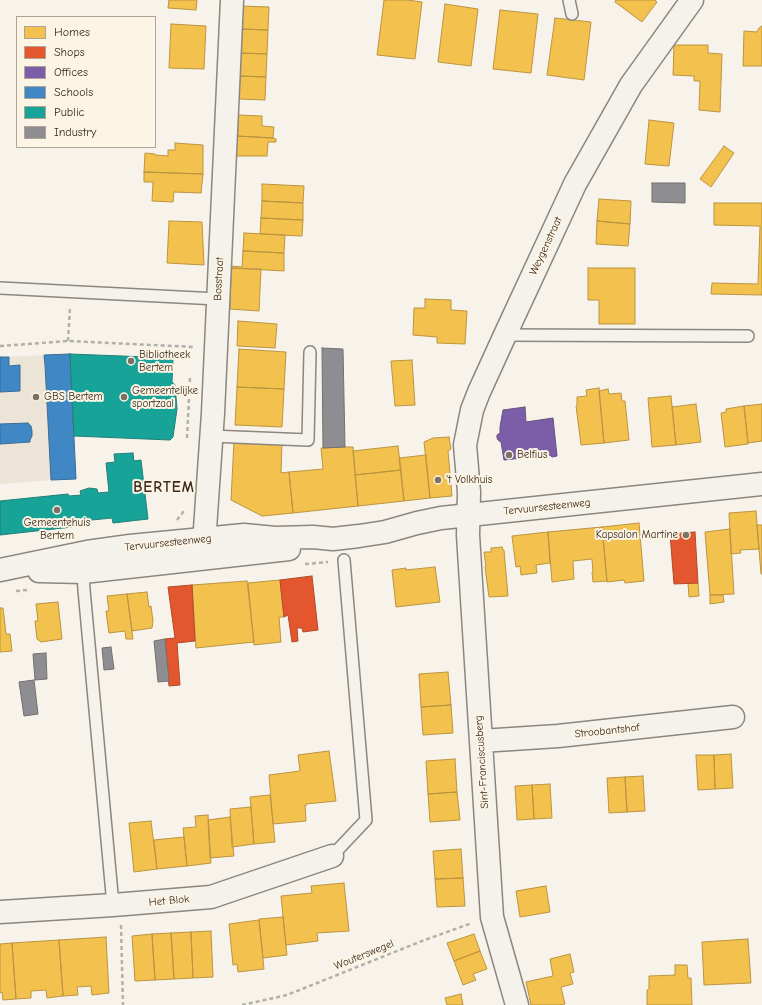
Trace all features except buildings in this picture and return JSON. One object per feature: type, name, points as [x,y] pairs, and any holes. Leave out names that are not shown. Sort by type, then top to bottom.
[{"type":"street","name":"Bosstraat","points":[[204,548],[216,348],[232,0]]},
{"type":"street","name":"Weygenstraat","points":[[469,515],[469,484],[465,445],[472,410],[479,392],[579,177],[631,85],[692,0]]},
{"type":"street","name":"Tervuursesteenweg","points":[[3,570],[204,548],[314,546],[333,539],[385,532],[417,523],[469,515],[762,484]]},
{"type":"street","name":"Sint-Franciscusberg","points":[[469,515],[468,536],[492,917],[517,1005]]},
{"type":"street","name":"Stroobantshof","points":[[481,741],[558,736],[733,718]]},
{"type":"street","name":"Het Blok","points":[[0,912],[117,905],[211,897],[332,856]]},
{"type":"lane","points":[[569,0],[572,14]]},
{"type":"lane","points":[[0,288],[218,299]]},
{"type":"lane","points":[[505,335],[748,336]]},
{"type":"lane","points":[[211,436],[308,440],[310,352]]},
{"type":"lane","points":[[332,856],[366,820],[344,560]]},
{"type":"lane","points":[[85,562],[117,905]]},
{"type":"path","points":[[68,341],[69,319]]},
{"type":"path","points":[[0,346],[68,341],[216,348]]},
{"type":"path","points":[[117,905],[123,1005]]},
{"type":"path","name":"Wouterswegel","points":[[242,1005],[287,995],[422,941],[492,917]]},
{"type":"shaded area","name":"GBS Bertem","points":[[70,354],[76,479],[0,484],[0,357]]},
{"type":"place","name":"Bibliotheek Bertem","points":[[131,361]]},
{"type":"place","name":"GBS Bertem","points":[[36,397]]},
{"type":"place","name":"Gemeentelijke sportzaal","points":[[124,397]]},
{"type":"place","name":"Belfius","points":[[509,455]]},
{"type":"place","name":"'t Volkhuis","points":[[438,480]]},
{"type":"place","name":"Gemeentehuis Bertem","points":[[57,510]]},
{"type":"place","name":"Kapsalon Martine","points":[[686,535]]},
{"type":"district","name":"BERTEM","points":[[164,488]]}]
